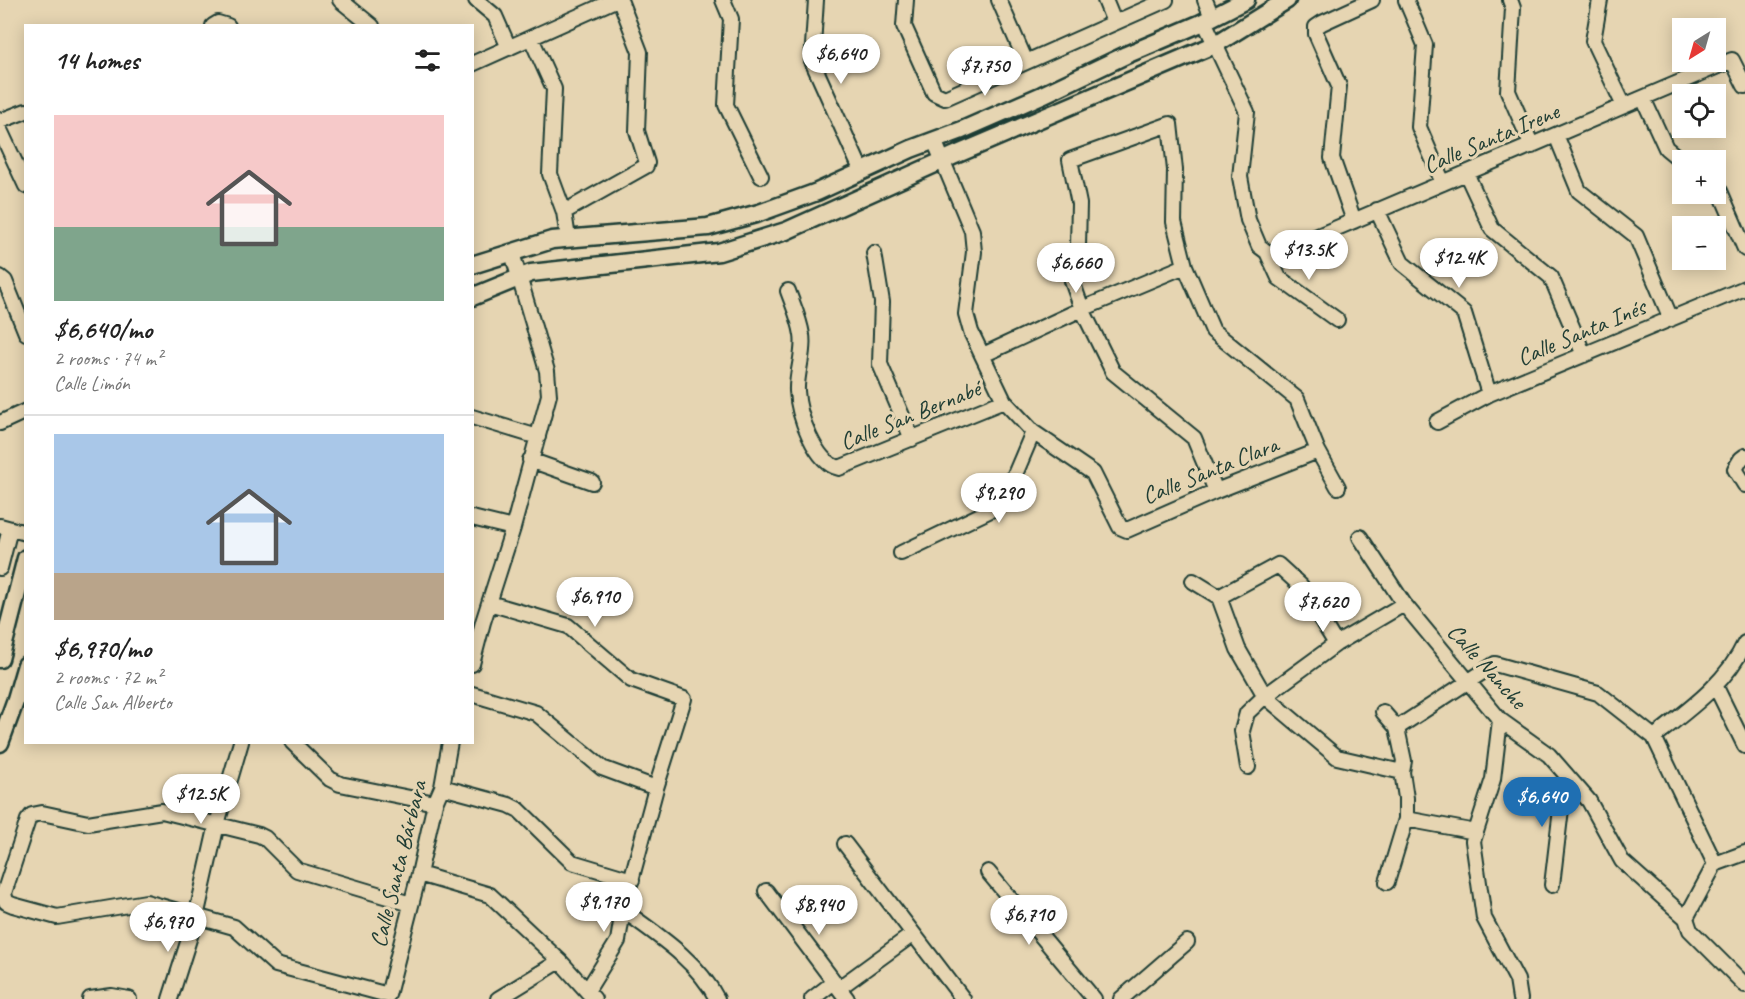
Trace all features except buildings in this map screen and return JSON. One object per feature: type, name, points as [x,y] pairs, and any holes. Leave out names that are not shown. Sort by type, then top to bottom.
[{"type":"street","points":[[340,0],[370,24]]},
{"type":"street","points":[[476,0],[495,16],[509,48]]},
{"type":"street","points":[[474,63],[531,38],[594,4],[615,0]]},
{"type":"street","points":[[564,212],[648,163],[637,131],[640,52],[620,0]]},
{"type":"street","points":[[723,0],[731,19],[726,105],[761,176]]},
{"type":"street","points":[[816,0],[812,61],[862,172]]},
{"type":"street","points":[[906,0],[904,26],[934,93],[945,98],[1166,0]]},
{"type":"street","points":[[999,0],[1026,62]]},
{"type":"street","points":[[1105,0],[1114,22]]},
{"type":"street","points":[[1205,0],[1216,44],[1247,112],[1240,177],[1248,220],[1259,246],[1267,252],[1279,278],[1337,320]]},
{"type":"street","points":[[474,264],[552,240],[708,227],[759,213],[817,192],[1042,95],[1246,0]]},
{"type":"street","points":[[474,296],[531,273],[719,252],[786,231],[942,163],[953,156],[1216,44],[1287,0]]},
{"type":"street","points":[[1354,220],[1332,158],[1339,86],[1316,34],[1316,27],[1372,0]]},
{"type":"street","points":[[1406,0],[1425,45],[1419,127],[1443,183]]},
{"type":"street","points":[[1510,0],[1513,8],[1508,91],[1532,146]]},
{"type":"street","points":[[1600,0],[1593,40],[1624,106]]},
{"type":"street","points":[[531,38],[554,89],[550,174],[564,212],[568,238]]},
{"type":"street","name":"Calle Santa Irene","points":[[1267,252],[1278,253],[1732,60],[1745,86]]},
{"type":"street","points":[[1643,98],[1666,148],[1672,153]]},
{"type":"street","points":[[0,121],[24,112]]},
{"type":"street","points":[[1216,491],[1194,438],[1113,372],[1082,309],[1072,281],[1078,246],[1079,204],[1070,160],[1170,124],[1175,170],[1174,222],[1185,266],[1213,331],[1297,399],[1318,451],[1338,487]]},
{"type":"street","points":[[0,130],[24,182]]},
{"type":"street","points":[[1556,135],[1579,191],[1636,236],[1671,319]]},
{"type":"street","points":[[901,553],[995,508],[1005,498],[1034,432],[1004,401],[971,332],[966,314],[974,252],[972,231],[934,140]]},
{"type":"street","points":[[1467,173],[1492,229],[1551,277],[1584,355]]},
{"type":"street","points":[[1726,204],[1745,249]]},
{"type":"street","points":[[1377,210],[1402,263],[1464,313],[1489,394]]},
{"type":"street","points":[[474,649],[478,620],[489,603],[513,528],[549,395],[547,371],[512,253]]},
{"type":"street","points":[[874,253],[882,302],[880,364],[912,439]]},
{"type":"street","name":"Calle San Bernabé","points":[[983,355],[1082,309],[1185,266]]},
{"type":"street","points":[[0,277],[5,281],[24,328]]},
{"type":"street","name":"Calle Santa Inés","points":[[1437,422],[1489,394],[1745,288]]},
{"type":"street","name":"Calle San Bernabé","points":[[788,291],[802,336],[797,390],[803,423],[824,460],[832,467],[839,468],[1004,401]]},
{"type":"street","points":[[0,423],[24,412]]},
{"type":"street","points":[[474,418],[538,437]]},
{"type":"street","name":"Calle Santa Clara","points":[[1034,432],[1093,473],[1120,527],[1127,530],[1216,491],[1318,451]]},
{"type":"street","points":[[1745,456],[1735,469],[1745,485]]},
{"type":"street","points":[[530,460],[592,482]]},
{"type":"street","points":[[474,518],[513,528]]},
{"type":"street","points":[[0,568],[5,527],[24,532]]},
{"type":"street","name":"Calle Nanche","points":[[1360,537],[1404,604],[1467,682],[1500,720],[1549,755],[1589,801],[1622,861],[1686,918],[1690,930],[1745,985]]},
{"type":"street","points":[[1219,597],[1278,565],[1301,586],[1336,644]]},
{"type":"street","points":[[0,659],[19,608],[24,572]]},
{"type":"street","points":[[1193,581],[1219,597],[1238,649],[1265,696],[1337,758],[1402,772]]},
{"type":"street","points":[[419,874],[490,895],[591,995],[618,941],[623,910],[656,788],[684,699],[631,680],[568,626],[489,603]]},
{"type":"street","points":[[1248,767],[1242,731],[1247,713],[1265,696],[1336,644],[1404,604]]},
{"type":"street","points":[[1654,737],[1706,696],[1737,662],[1745,643]]},
{"type":"street","points":[[1397,728],[1495,664],[1598,693],[1654,737],[1715,864]]},
{"type":"street","points":[[0,743],[21,700],[24,679]]},
{"type":"street","points":[[1715,686],[1745,746]]},
{"type":"street","points":[[474,695],[536,713],[602,768],[656,788]]},
{"type":"street","points":[[1383,712],[1397,728],[1404,761],[1402,772],[1406,798],[1406,819],[1387,882]]},
{"type":"street","points":[[1500,720],[1493,779],[1473,841],[1484,918],[1517,980],[1520,999]]},
{"type":"street","points":[[170,999],[196,917],[218,824],[240,744]]},
{"type":"street","points":[[294,744],[330,779],[340,784],[435,803]]},
{"type":"street","name":"Calle Santa Bárbara","points":[[389,997],[435,803],[442,787],[450,744]]},
{"type":"street","points":[[1552,885],[1561,809],[1573,783]]},
{"type":"street","points":[[442,787],[509,805],[519,810],[572,862],[632,880]]},
{"type":"street","points":[[389,997],[276,965],[234,927],[141,901],[57,917],[6,902],[4,898],[7,883],[28,820],[36,813],[81,823],[162,811],[265,838],[297,870],[411,904]]},
{"type":"street","points":[[1406,819],[1476,832]]},
{"type":"street","points":[[844,844],[963,999]]},
{"type":"street","points":[[1686,918],[1715,864],[1745,853]]},
{"type":"street","points":[[988,872],[1094,999]]},
{"type":"street","points":[[766,891],[840,990]]},
{"type":"street","points":[[623,910],[677,949],[712,989],[717,999]]},
{"type":"street","points":[[812,999],[840,990],[913,934]]},
{"type":"street","points":[[1121,999],[1187,942]]},
{"type":"street","points":[[498,999],[560,962]]},
{"type":"street","points":[[90,999],[112,996],[129,999]]}]
